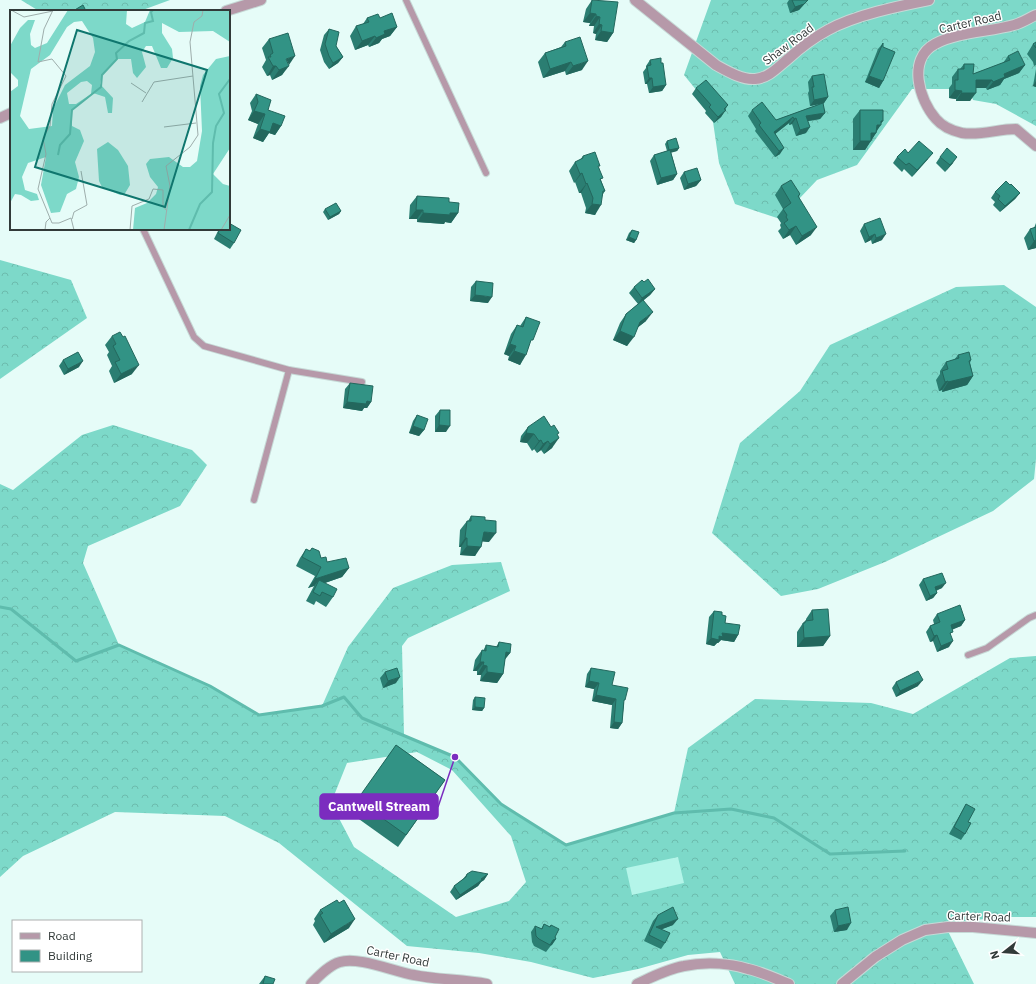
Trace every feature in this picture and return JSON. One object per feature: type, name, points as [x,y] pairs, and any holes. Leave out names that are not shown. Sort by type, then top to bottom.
[{"type":"street","points":[[229,10],[261,0]]},
{"type":"street","name":"Shaw Road","points":[[635,0],[716,65],[741,77],[756,79],[765,77],[813,39],[840,24],[885,10],[929,0]]},
{"type":"street","name":"Carter Road","points":[[1036,14],[1016,25],[959,36],[934,45],[924,53],[918,79],[921,94],[927,106],[936,119],[948,128],[962,133],[980,134],[1004,129],[1016,129],[1036,146]]},
{"type":"street","points":[[0,118],[10,113]]},
{"type":"street","name":"Carter Road","points":[[842,984],[875,957],[902,940],[925,930],[973,926],[1036,933]]},
{"type":"street","name":"Carter Road","points":[[311,984],[323,972],[340,962],[357,960],[415,976],[487,984]]},
{"type":"street","points":[[637,984],[662,972],[684,966],[719,964],[734,965],[750,969],[789,984]]},
{"type":"lane","points":[[406,0],[486,173]]},
{"type":"lane","points":[[143,230],[194,338],[204,346],[289,370],[362,382]]},
{"type":"lane","points":[[254,500],[289,370]]},
{"type":"lane","points":[[968,655],[987,648],[1029,618],[1036,615]]},
{"type":"green space","points":[[21,0],[170,0],[143,10],[37,10]]},
{"type":"green space","points":[[711,0],[1036,0],[1036,126],[996,104],[973,100],[970,92],[965,89],[912,89],[857,165],[817,180],[780,219],[735,204],[719,163],[711,108],[684,75]]},
{"type":"green space","points":[[0,260],[71,280],[87,318],[0,379]]},
{"type":"green space","points":[[1004,285],[1036,307],[1036,459],[1034,479],[993,511],[885,562],[818,589],[781,596],[712,533],[740,443],[800,391],[830,345],[956,287]]},
{"type":"green space","points":[[113,425],[192,450],[207,465],[180,506],[88,546],[83,563],[119,645],[210,686],[259,715],[322,706],[348,647],[393,588],[452,565],[501,562],[510,591],[408,638],[402,646],[404,735],[455,757],[501,804],[565,845],[674,813],[688,748],[755,699],[871,703],[913,714],[1010,658],[1036,656],[1036,917],[1006,917],[944,923],[974,984],[735,984],[720,952],[688,955],[638,969],[593,978],[531,962],[479,953],[407,946],[279,843],[225,816],[115,812],[23,856],[0,877],[0,484],[13,490],[82,435]],"holes":[[[417,752],[452,770],[511,836],[526,882],[509,901],[456,917],[354,847],[331,803],[347,763]]]},
{"type":"green space","points":[[678,857],[684,883],[632,895],[626,868]]},
{"type":"building","points":[[592,0],[618,2],[613,33],[601,31],[602,25],[599,24],[600,17],[596,16],[596,14],[590,13]]},
{"type":"building","points":[[792,0],[808,0],[804,4],[795,7]]},
{"type":"building","points":[[83,5],[86,10],[75,10]]},
{"type":"building","points":[[392,13],[397,27],[384,31],[385,34],[376,38],[375,36],[362,41],[356,26],[369,22],[367,18],[378,14],[380,18]]},
{"type":"building","points":[[329,29],[339,32],[336,46],[343,57],[333,63],[325,44]]},
{"type":"building","points":[[288,33],[295,56],[286,59],[289,66],[279,70],[276,66],[273,66],[268,57],[271,57],[270,55],[273,53],[269,39]]},
{"type":"building","points":[[580,37],[588,61],[573,66],[571,62],[550,69],[545,53],[566,46],[565,42]]},
{"type":"building","points":[[883,43],[883,47],[895,52],[883,81],[869,76]]},
{"type":"building","points":[[1018,51],[1025,65],[1004,74],[1005,77],[993,82],[992,80],[976,80],[976,93],[961,93],[962,91],[955,90],[955,80],[958,80],[958,69],[964,69],[964,64],[974,64],[973,74],[1010,60],[1008,56]]},
{"type":"building","points":[[661,58],[666,85],[653,87],[652,78],[649,78],[647,66],[651,65],[650,60]]},
{"type":"building","points":[[824,74],[828,97],[814,100],[812,76]]},
{"type":"building","points":[[706,80],[728,105],[724,109],[726,110],[718,117],[709,107],[711,105],[696,88]]},
{"type":"building","points":[[256,94],[271,100],[268,110],[285,116],[281,126],[273,123],[270,132],[260,129],[265,114],[254,111],[258,102]]},
{"type":"building","points":[[762,102],[776,120],[823,103],[825,113],[806,116],[810,127],[800,130],[796,118],[794,119],[793,117],[774,132],[784,148],[779,151],[759,125],[761,123],[752,110]]},
{"type":"building","points":[[860,110],[883,110],[883,121],[881,121],[881,125],[877,125],[876,133],[871,133],[871,141],[860,141]]},
{"type":"building","points":[[676,138],[679,148],[669,150],[667,141]]},
{"type":"building","points":[[919,141],[933,153],[917,170],[909,163],[906,165],[897,157],[905,149],[908,153]]},
{"type":"building","points":[[947,148],[957,157],[950,165],[940,157]]},
{"type":"building","points":[[670,150],[677,174],[661,178],[654,155]]},
{"type":"building","points":[[595,152],[600,166],[598,166],[603,178],[600,179],[605,191],[603,191],[601,205],[592,204],[593,198],[587,183],[586,184],[582,173],[580,174],[575,162],[583,158],[583,156]]},
{"type":"building","points":[[697,168],[701,180],[688,184],[684,172]]},
{"type":"building","points":[[791,180],[800,194],[798,196],[817,227],[802,236],[796,226],[789,230],[784,223],[788,220],[783,209],[791,203],[781,186]]},
{"type":"building","points":[[1006,181],[1020,193],[1005,206],[998,199],[1000,196],[995,192]]},
{"type":"building","points":[[417,196],[449,198],[449,202],[459,203],[458,213],[450,213],[450,215],[423,213],[423,210],[416,210]]},
{"type":"building","points":[[336,203],[341,211],[330,217],[325,209]]},
{"type":"building","points":[[880,218],[886,234],[876,238],[875,234],[869,237],[864,224]]},
{"type":"building","points":[[230,224],[241,230],[234,243],[218,233],[220,230],[230,230]]},
{"type":"building","points":[[1036,227],[1036,240],[1034,241],[1030,229]]},
{"type":"building","points":[[632,230],[639,232],[636,240],[629,237]]},
{"type":"building","points":[[648,279],[655,289],[642,298],[634,287],[642,280],[644,282]]},
{"type":"building","points":[[476,281],[493,283],[492,297],[475,295]]},
{"type":"building","points":[[643,300],[653,312],[640,322],[634,337],[620,331],[626,314]]},
{"type":"building","points":[[526,317],[540,322],[533,340],[531,340],[526,355],[514,351],[516,346],[510,344],[517,325],[523,327]]},
{"type":"building","points":[[120,332],[123,337],[125,336],[139,365],[121,374],[115,362],[120,360],[113,346],[116,344],[112,336]]},
{"type":"building","points":[[78,352],[83,361],[68,369],[63,360]]},
{"type":"building","points":[[969,352],[971,360],[969,361],[973,376],[945,382],[942,371],[948,369],[946,362],[959,358],[958,355]]},
{"type":"building","points":[[350,383],[373,386],[371,402],[367,401],[366,404],[347,402]]},
{"type":"building","points":[[440,410],[450,410],[450,426],[439,425]]},
{"type":"building","points":[[417,415],[428,419],[424,430],[413,426]]},
{"type":"building","points":[[544,416],[551,427],[554,425],[559,433],[557,434],[559,438],[550,444],[548,441],[543,444],[534,434],[526,433],[528,427]]},
{"type":"building","points":[[471,516],[485,517],[485,520],[496,521],[496,533],[484,532],[481,547],[467,546],[467,538],[465,538],[467,521],[471,521]]},
{"type":"building","points":[[312,548],[319,551],[321,558],[326,557],[327,562],[346,558],[349,568],[315,579],[321,567],[302,557],[306,549],[310,551]]},
{"type":"building","points":[[942,573],[946,583],[935,587],[937,593],[930,596],[923,579]]},
{"type":"building","points":[[319,580],[337,589],[333,597],[322,592],[320,596],[313,592]]},
{"type":"building","points":[[960,605],[965,620],[951,625],[953,632],[950,633],[953,641],[941,646],[937,635],[934,636],[930,626],[940,622],[937,614]]},
{"type":"building","points":[[828,609],[830,636],[804,638],[803,623],[805,623],[805,621],[813,620],[812,610]]},
{"type":"building","points":[[714,611],[722,612],[722,615],[726,616],[725,623],[740,625],[738,635],[722,633],[723,637],[719,636],[719,640],[711,638]]},
{"type":"building","points":[[499,642],[511,644],[510,653],[506,652],[503,674],[487,672],[487,666],[483,665],[484,662],[480,662],[482,650],[486,651],[486,645],[498,647]]},
{"type":"building","points":[[397,668],[400,677],[388,681],[385,672]]},
{"type":"building","points":[[591,668],[615,672],[612,685],[628,688],[624,700],[622,723],[614,722],[616,699],[596,695],[599,683],[589,681]]},
{"type":"building","points":[[918,671],[923,680],[900,691],[896,682]]},
{"type":"building","points":[[475,697],[485,698],[484,708],[475,707]]},
{"type":"building","points":[[396,745],[445,780],[406,835],[357,800]]},
{"type":"building","points":[[966,804],[975,809],[968,822],[971,823],[965,834],[954,827]]},
{"type":"building","points":[[472,871],[488,874],[460,895],[454,886]]},
{"type":"building","points":[[337,900],[339,903],[344,900],[355,919],[331,934],[320,915],[323,913],[320,910]]},
{"type":"building","points":[[673,907],[678,919],[656,927],[670,933],[665,943],[649,935],[658,915]]},
{"type":"building","points":[[848,907],[851,923],[838,926],[835,910]]},
{"type":"building","points":[[544,924],[550,927],[551,925],[559,929],[555,937],[556,939],[553,940],[550,945],[536,936],[535,926],[542,929]]},
{"type":"building","points":[[265,976],[275,979],[273,984],[263,984]]},
{"type":"waterway","points":[[0,607],[11,609],[76,661],[119,645],[210,686],[259,715],[322,706],[344,697],[362,718],[455,757],[501,804],[566,845],[674,813],[731,809],[774,818],[830,854],[905,851]]},
{"type":"place","name":"Cantwell Stream","points":[[455,757]]}]
